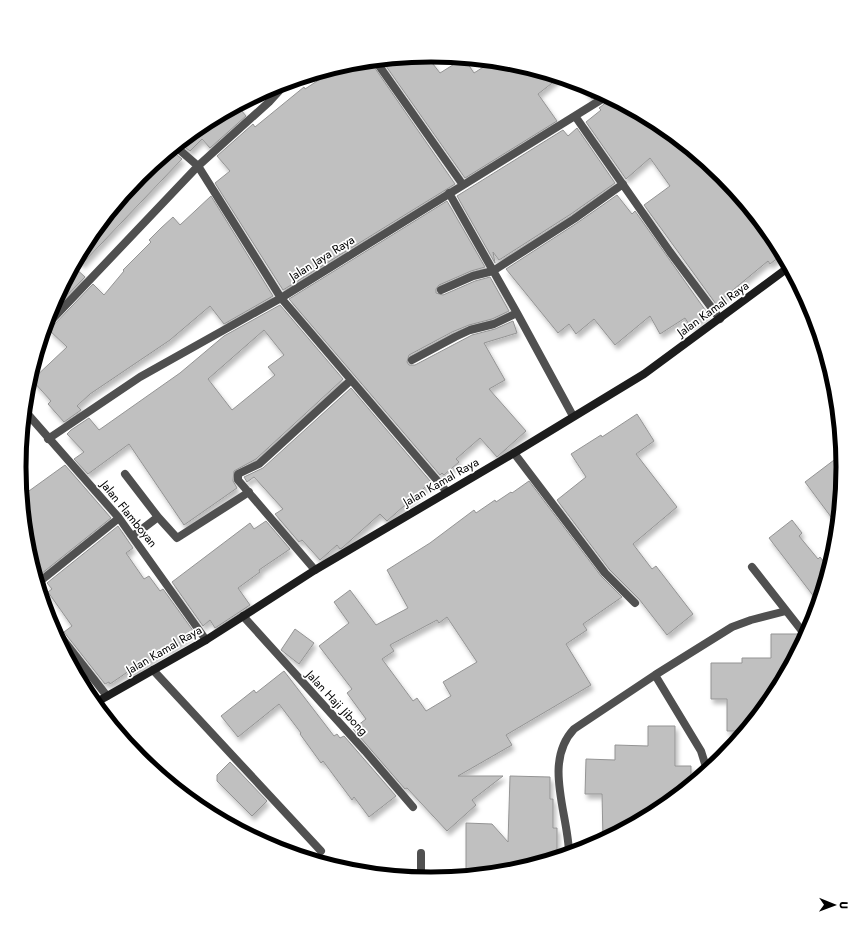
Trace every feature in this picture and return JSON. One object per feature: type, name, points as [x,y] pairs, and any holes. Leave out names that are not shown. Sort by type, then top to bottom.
[{"type":"main road","name":"Jalan Kamal Raya","points":[[100,700],[206,640],[315,570],[514,453],[644,374],[785,270]]},
{"type":"street","points":[[378,65],[462,185]]},
{"type":"street","points":[[55,316],[198,166],[269,102],[279,91]]},
{"type":"street","name":"Jalan Jaya Raya","points":[[48,439],[140,377],[281,298],[602,99]]},
{"type":"street","points":[[575,116],[624,184],[670,252],[720,319]]},
{"type":"street","points":[[179,149],[198,166],[281,298],[350,381],[446,492]]},
{"type":"street","points":[[441,290],[473,276],[493,272],[624,184]]},
{"type":"street","points":[[449,193],[573,416]]},
{"type":"street","points":[[412,360],[470,330],[494,324],[517,313]]},
{"type":"street","points":[[315,570],[238,480],[238,474],[240,471],[246,471],[259,464],[350,381]]},
{"type":"street","name":"Jalan Flamboyan","points":[[29,417],[133,536],[206,640]]},
{"type":"street","points":[[514,453],[605,573],[634,603]]},
{"type":"street","points":[[125,474],[158,517],[177,538],[249,492]]},
{"type":"street","points":[[133,536],[158,517]]},
{"type":"street","points":[[42,580],[118,518]]},
{"type":"street","points":[[752,567],[801,630]]},
{"type":"street","points":[[569,847],[569,838],[560,788],[560,752],[566,738],[574,729],[654,675],[732,627],[751,620],[786,611]]},
{"type":"street","name":"Jalan Haji Jibong","points":[[243,616],[365,751],[413,807]]},
{"type":"street","points":[[68,646],[107,696]]},
{"type":"street","points":[[153,670],[321,851]]},
{"type":"street","points":[[654,675],[701,751],[705,764]]},
{"type":"street","points":[[421,853],[421,872]]},
{"type":"building","points":[[405,62],[431,62],[440,73],[458,62],[467,63],[474,73],[486,65],[510,69],[555,81],[538,94],[557,121],[465,178],[385,64]]},
{"type":"building","points":[[373,66],[455,184],[283,290],[215,183],[230,171],[217,156],[253,124],[255,127],[304,87],[305,89],[326,75]]},
{"type":"building","points":[[586,92],[596,97],[592,99]]},
{"type":"building","points":[[607,102],[610,103],[634,116],[678,145],[717,180],[735,199],[768,241],[778,258],[770,264],[768,261],[716,304],[644,205],[670,186],[650,158],[626,179],[586,122],[601,110],[599,108]]},
{"type":"building","points":[[241,109],[246,116],[210,148],[202,139],[190,151],[183,146],[206,130]]},
{"type":"building","points":[[577,128],[615,183],[571,214],[499,260],[493,252],[495,263],[457,196],[563,130],[568,136]]},
{"type":"building","points":[[175,153],[182,159],[82,264],[81,263],[94,241],[127,199],[145,180]]},
{"type":"building","points":[[617,195],[632,214],[635,211],[708,314],[690,326],[685,318],[660,334],[650,316],[615,345],[594,319],[576,334],[569,324],[558,333],[506,269]]},
{"type":"building","points":[[211,196],[273,296],[224,324],[210,306],[170,340],[90,394],[77,406],[81,410],[64,422],[48,404],[51,401],[35,383],[37,376],[67,347],[49,330],[50,329],[93,284],[104,295],[124,271],[123,270],[151,242],[149,240],[173,217],[180,225]]},
{"type":"building","points":[[447,201],[485,267],[471,271],[439,285],[436,289],[436,293],[443,295],[475,281],[490,277],[509,311],[492,319],[469,325],[452,332],[409,355],[407,362],[409,365],[415,365],[472,335],[495,329],[513,321],[517,333],[484,343],[505,380],[489,389],[526,431],[497,457],[480,438],[456,459],[459,462],[444,475],[442,473],[440,475],[289,299]]},
{"type":"building","points":[[77,270],[85,277],[62,301]]},
{"type":"building","points":[[280,305],[343,379],[256,459],[234,471],[233,481],[237,488],[184,525],[129,444],[88,474],[74,459],[84,452],[67,434],[71,430],[89,418],[99,430],[180,373],[224,336]],"holes":[[[264,330],[284,355],[268,367],[275,375],[232,410],[208,379]]]},
{"type":"building","points":[[351,388],[431,482],[387,521],[380,514],[342,548],[340,549],[337,545],[320,560],[302,540],[299,542],[275,514],[283,509],[254,477],[247,482],[244,477],[263,468]]},
{"type":"building","points":[[637,414],[654,441],[636,454],[677,507],[633,544],[652,569],[656,566],[693,614],[667,635],[639,599],[609,569],[557,500],[586,477],[571,454],[601,435],[602,437]]},
{"type":"building","points":[[836,459],[833,520],[805,482]]},
{"type":"building","points":[[65,465],[111,518],[41,574],[29,519],[27,492]]},
{"type":"building","points":[[529,481],[601,576],[622,597],[583,624],[587,630],[566,644],[591,685],[506,735],[512,745],[458,776],[503,776],[472,800],[476,805],[447,831],[407,788],[405,789],[353,729],[366,719],[347,693],[352,689],[319,646],[349,623],[334,602],[350,590],[376,625],[408,608],[387,570],[430,543],[474,510],[476,513],[495,500],[496,502],[511,492],[512,493]],"holes":[[[447,617],[477,662],[443,682],[451,696],[426,711],[417,698],[413,701],[382,659],[394,651],[390,645],[437,620],[439,623]]]},
{"type":"building","points":[[792,520],[802,533],[799,536],[818,559],[820,557],[824,562],[815,598],[769,538]]},
{"type":"building","points":[[266,521],[290,549],[259,570],[260,572],[238,588],[250,605],[215,628],[210,620],[203,626],[172,582],[250,523],[254,529]]},
{"type":"building","points":[[118,526],[133,548],[126,553],[144,579],[149,576],[160,591],[163,589],[194,632],[169,650],[167,648],[131,674],[129,671],[110,684],[109,682],[105,684],[64,632],[72,626],[48,592],[52,589],[47,583]]},
{"type":"building","points":[[295,629],[314,643],[299,664],[281,650]]},
{"type":"building","points":[[771,634],[798,634],[794,646],[768,692],[737,731],[727,731],[727,699],[711,699],[711,663],[742,663],[742,658],[771,658]]},
{"type":"building","points":[[284,671],[334,736],[337,734],[340,738],[344,736],[396,796],[369,817],[354,797],[352,800],[323,761],[321,763],[279,704],[238,737],[221,716],[254,690],[256,693]]},
{"type":"building","points":[[85,677],[95,690],[93,691]]},
{"type":"building","points":[[648,726],[675,726],[675,766],[691,766],[691,777],[656,803],[603,833],[602,794],[585,794],[586,759],[615,760],[615,745],[648,746]]},
{"type":"building","points":[[230,762],[267,801],[252,816],[217,781],[217,775]]},
{"type":"building","points":[[510,776],[550,777],[550,799],[553,799],[553,828],[557,828],[557,851],[510,864],[466,870],[466,823],[492,824],[508,842]]}]
